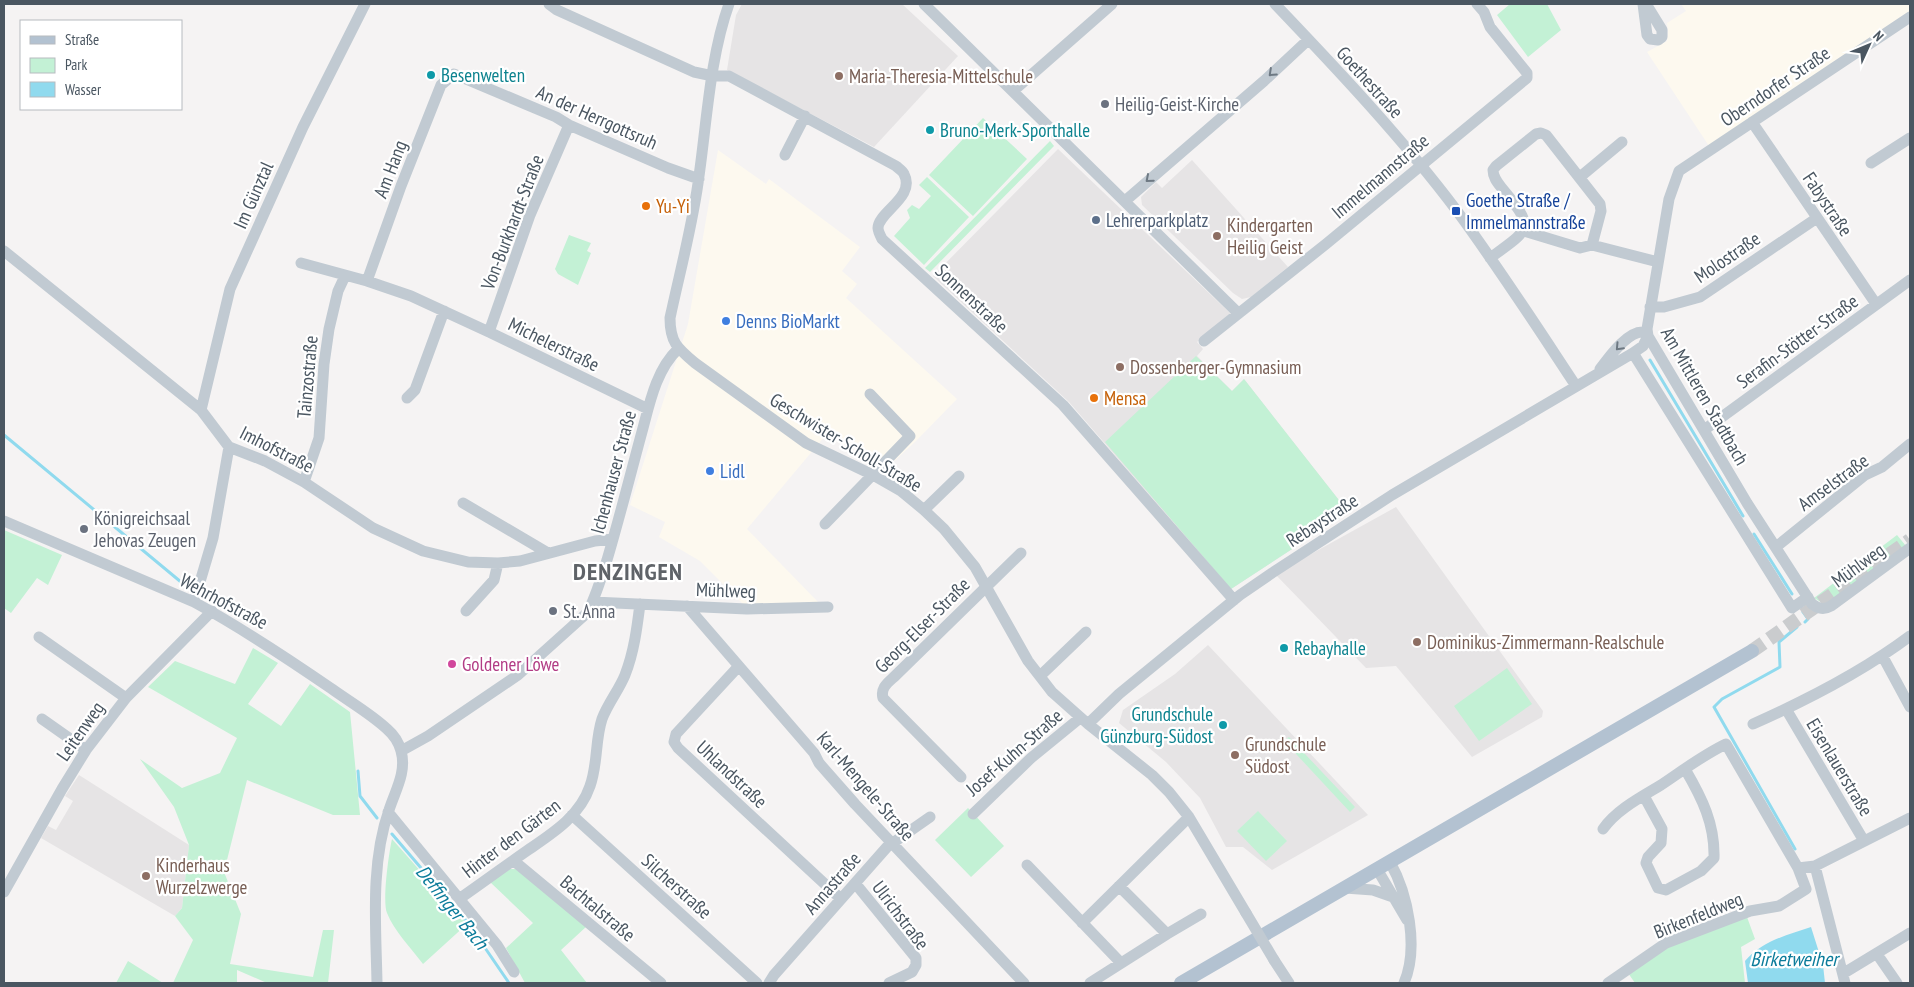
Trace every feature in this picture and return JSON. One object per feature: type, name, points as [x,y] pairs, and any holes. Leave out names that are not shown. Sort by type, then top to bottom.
[{"type":"main road","points":[[1181,983],[1752,651]]},
{"type":"street","name":"Im Günztal","points":[[201,410],[230,289],[303,127],[365,4]]},
{"type":"street","name":"Sonnenstraße","points":[[548,4],[557,10],[694,72],[713,76],[729,76],[896,166],[904,174],[906,187],[902,196],[879,223],[878,229],[882,238],[1063,405],[1234,600]]},
{"type":"street","points":[[678,349],[670,332],[670,318],[699,179],[713,76],[723,20],[729,4]]},
{"type":"street","points":[[925,4],[1238,313]]},
{"type":"street","points":[[1013,91],[1112,4]]},
{"type":"street","name":"Goethestraße","points":[[1275,4],[1420,165],[1490,258],[1576,386]]},
{"type":"street","name":"Immelmannstraße","points":[[1204,341],[1326,244],[1527,78],[1527,73],[1490,27],[1484,12],[1477,4]]},
{"type":"street","name":"Oberndorfer Straße","points":[[1684,167],[1910,17]]},
{"type":"street","points":[[1125,201],[1264,81],[1308,40]]},
{"type":"street","name":"An der Herrgottsruh","points":[[454,74],[556,117],[569,125],[668,168],[699,179]]},
{"type":"street","name":"Am Hang","points":[[367,281],[401,186],[441,85],[454,74]]},
{"type":"street","points":[[785,155],[805,116]]},
{"type":"street","name":"Fabystraße","points":[[1752,122],[1876,304]]},
{"type":"street","name":"Von-Burkhardt-Straße","points":[[489,332],[530,214],[569,125]]},
{"type":"street","points":[[1490,258],[1520,236],[1524,231],[1525,222],[1521,213],[1493,174],[1496,166],[1536,134],[1541,133],[1546,135],[1600,204],[1601,211],[1592,246]]},
{"type":"street","points":[[1871,163],[1910,138]]},
{"type":"street","points":[[1580,178],[1622,142]]},
{"type":"street","name":"Am Mittleren Stadtbach","points":[[1684,167],[1676,176],[1669,199],[1650,307],[1648,336],[1812,604],[1818,608],[1826,609]]},
{"type":"street","name":"Molostraße","points":[[1650,307],[1664,307],[1700,297],[1817,218]]},
{"type":"street","points":[[1524,231],[1580,248],[1592,246],[1658,262]]},
{"type":"street","name":"Imhofstraße","points":[[4,251],[201,410],[229,447],[265,461],[304,482],[373,528],[423,551],[468,562],[498,563],[520,561],[613,538]]},
{"type":"street","name":"Michelerstraße","points":[[301,263],[367,281],[410,296],[648,409]]},
{"type":"street","name":"Tainzostraße","points":[[304,482],[320,438],[324,364],[329,329],[338,291],[345,276]]},
{"type":"street","name":"Serafin-Stötter-Straße","points":[[1704,430],[1910,280]]},
{"type":"street","points":[[407,398],[415,390],[444,311]]},
{"type":"street","name":"Rebaystraße","points":[[1084,721],[1234,600],[1272,573],[1392,495],[1633,353],[1643,346],[1648,336],[1644,332],[1634,333],[1625,340],[1595,375]]},
{"type":"street","name":"Ichenhauser Straße","points":[[402,751],[428,736],[518,675],[578,622],[593,602],[659,376],[678,349]]},
{"type":"street","name":"Geschwister-Scholl-Straße","points":[[678,349],[725,386],[806,443],[873,475],[900,491],[924,510],[961,550],[986,586],[1028,661],[1052,692],[1084,721],[1152,775],[1169,792],[1189,817],[1289,983]]},
{"type":"street","name":"Am Mittleren Stadtbach","points":[[1633,353],[1792,608],[1808,597]]},
{"type":"street","points":[[825,524],[910,436],[870,394]]},
{"type":"street","name":"Amselstraße","points":[[1776,547],[1865,475],[1882,467],[1910,444]]},
{"type":"street","points":[[194,602],[213,538],[229,447]]},
{"type":"street","name":"Geschwister-Scholl-Straße","points":[[924,510],[959,476]]},
{"type":"street","points":[[463,503],[548,554]]},
{"type":"street","name":"Wehrhofstraße","points":[[4,521],[212,611],[278,652],[379,723],[395,738],[402,751]]},
{"type":"street","name":"Mühlweg","points":[[1826,609],[1910,548]]},
{"type":"street","points":[[986,586],[1021,553]]},
{"type":"street","points":[[466,611],[494,580],[498,563]]},
{"type":"street","name":"Georg-Elser-Straße","points":[[961,777],[883,698],[881,692],[986,586]]},
{"type":"street","name":"Mühlweg","points":[[593,602],[747,609],[828,607]]},
{"type":"street","name":"Hinter den Gärten","points":[[459,899],[549,836],[572,815],[585,798],[590,786],[599,729],[605,712],[625,676],[631,658],[640,604]]},
{"type":"street","name":"Karl-Mengele-Straße","points":[[687,606],[814,753],[819,763],[892,844],[1024,983]]},
{"type":"street","name":"Leitenweg","points":[[4,892],[62,788],[86,750],[126,698],[212,611]]},
{"type":"street","points":[[1040,676],[1086,632]]},
{"type":"street","points":[[1752,724],[1786,709],[1883,657],[1910,636]]},
{"type":"street","points":[[39,637],[126,698]]},
{"type":"street","points":[[1883,657],[1910,707]]},
{"type":"street","name":"Uhlandstraße","points":[[738,667],[676,734],[674,742],[678,748],[841,899]]},
{"type":"street","name":"Eisenlauerstraße","points":[[1786,709],[1864,842]]},
{"type":"street","points":[[42,719],[86,750]]},
{"type":"street","name":"Josef-Kuhn-Straße","points":[[973,814],[1031,758],[1084,721]]},
{"type":"street","points":[[1603,829],[1609,820],[1712,751],[1726,744],[1798,868],[1806,888],[1820,888]]},
{"type":"street","points":[[377,983],[377,877],[387,814],[402,776],[402,751]]},
{"type":"street","points":[[1644,796],[1662,829],[1661,844],[1648,857],[1646,866],[1658,888],[1666,890],[1701,871],[1714,858],[1714,840],[1703,801],[1685,769]]},
{"type":"street","points":[[387,814],[394,818],[497,946],[514,972]]},
{"type":"street","name":"Silcherstraße","points":[[572,815],[757,983]]},
{"type":"street","name":"Annastraße","points":[[775,980],[841,899],[887,847],[930,817]]},
{"type":"street","points":[[1082,922],[1189,817]]},
{"type":"street","points":[[1798,868],[1815,866],[1910,818]]},
{"type":"street","name":"Bachtalstraße","points":[[514,861],[661,983]]},
{"type":"street","points":[[1390,862],[1398,877],[1407,906],[1411,934],[1411,955],[1404,983]]},
{"type":"street","points":[[1028,865],[1121,963]]},
{"type":"street","points":[[1815,866],[1844,978],[1910,932]]},
{"type":"street","points":[[1377,869],[1408,922]]},
{"type":"street","name":"Ulrichstraße","points":[[855,883],[916,958],[916,965],[912,972],[889,983]]},
{"type":"street","points":[[1119,886],[1167,934]]},
{"type":"street","points":[[1345,888],[1373,890],[1393,897]]},
{"type":"street","name":"Birkenfeldweg","points":[[1608,983],[1666,943],[1750,911],[1779,906],[1806,888]]},
{"type":"street","points":[[1090,983],[1201,914]]},
{"type":"street","points":[[1877,954],[1897,983]]},
{"type":"shaded area","name":"Maria-Theresia-Mittelschule","points":[[742,4],[902,4],[958,56],[874,147],[727,70],[736,15]]},
{"type":"shaded area","points":[[1681,4],[1910,4],[1910,11],[1709,146],[1647,52],[1667,41],[1667,23],[1686,11]]},
{"type":"shaded area","name":"Dossenberger-Gymnasium","points":[[1058,149],[1231,314],[1197,342],[1203,349],[1197,356],[1232,391],[1244,379],[1342,504],[1341,517],[1231,589],[1069,402],[933,276]]},
{"type":"shaded area","points":[[718,150],[766,184],[769,179],[860,247],[842,271],[857,284],[846,298],[957,399],[889,466],[825,436],[747,529],[820,604],[743,604],[700,561],[659,537],[665,522],[630,505],[688,324]]},
{"type":"shaded area","name":"Kindergarten Heilig Geist","points":[[1192,160],[1288,267],[1251,297],[1242,299],[1233,293],[1142,205],[1141,197],[1156,182],[1162,188]]},
{"type":"shaded area","name":"Dominikus-Zimmermann-Realschule","points":[[1396,507],[1543,711],[1542,717],[1472,757],[1396,666],[1366,668],[1275,574]]},
{"type":"shaded area","name":"Grundschule Südost","points":[[1208,645],[1368,815],[1272,870],[1243,847],[1226,847],[1200,798],[1166,762],[1119,723],[1123,710],[1175,674]]},
{"type":"shaded area","name":"Kinderhaus Wurzelzwerge","points":[[79,775],[189,845],[182,908],[175,916],[41,838],[48,826],[56,830],[73,801],[65,796]]},
{"type":"green space","points":[[1510,4],[1547,4],[1561,30],[1528,57],[1497,15]]},
{"type":"green space","points":[[983,118],[1027,159],[973,216],[929,175]]},
{"type":"green space","points":[[1050,141],[1054,146],[930,272],[925,268]]},
{"type":"green space","points":[[927,177],[969,217],[924,265],[894,236],[910,218],[907,210],[912,205],[919,209],[931,196],[919,185]]},
{"type":"green space","points":[[569,235],[591,243],[587,251],[591,253],[578,285],[558,274],[555,269]]},
{"type":"green space","points":[[1196,356],[1232,391],[1244,379],[1342,504],[1341,517],[1231,589],[1105,442]]},
{"type":"green space","points":[[4,530],[62,555],[48,585],[37,578],[11,613],[4,608]]},
{"type":"green space","points":[[1897,535],[1906,546],[1831,602],[1824,604],[1814,598]]},
{"type":"green space","points":[[253,648],[278,663],[248,704],[281,726],[310,684],[350,712],[360,815],[333,815],[247,780],[224,872],[241,914],[230,964],[313,977],[323,930],[334,930],[328,983],[267,983],[237,970],[237,983],[173,983],[193,940],[175,916],[182,908],[189,845],[174,807],[140,759],[182,788],[220,773],[237,738],[148,687],[175,661],[235,684]]},
{"type":"green space","points":[[1507,668],[1532,704],[1479,741],[1454,706]]},
{"type":"green space","points":[[1289,737],[1355,807],[1350,812],[1284,741]]},
{"type":"green space","points":[[968,808],[1004,846],[971,877],[935,840]]},
{"type":"green space","points":[[1258,811],[1287,841],[1266,861],[1237,831]]},
{"type":"green space","points":[[392,839],[467,924],[423,964],[398,933],[387,913],[385,898]]},
{"type":"green space","points":[[510,869],[516,869],[587,926],[561,950],[587,983],[525,983],[506,948],[533,923],[490,882]]},
{"type":"green space","points":[[1747,917],[1755,939],[1741,947],[1745,983],[1635,983],[1628,973],[1666,946]]},
{"type":"green space","points":[[128,961],[163,983],[116,983]]},
{"type":"water","name":"Birketweiher","points":[[1811,927],[1823,965],[1825,983],[1748,983],[1745,961],[1752,954],[1775,940]]},
{"type":"waterway","points":[[1650,360],[1743,516]]},
{"type":"waterway","name":"Deffinger Bach","points":[[4,435],[181,582]]},
{"type":"waterway","points":[[1754,534],[1792,594]]},
{"type":"waterway","points":[[1803,612],[1808,619],[1805,622]]},
{"type":"waterway","points":[[1795,849],[1714,707],[1722,699],[1780,667],[1779,642],[1797,627]]},
{"type":"waterway","name":"Deffinger Bach","points":[[358,771],[360,796],[377,818]]},
{"type":"waterway","name":"Deffinger Bach","points":[[392,834],[468,923],[509,983]]},
{"type":"tunnel","points":[[1752,651],[1910,540]]},
{"type":"place","name":"Besenwelten","points":[[431,75]]},
{"type":"place","name":"Maria-Theresia-Mittelschule","points":[[839,76]]},
{"type":"place","name":"Heilig-Geist-Kirche","points":[[1105,104]]},
{"type":"place","name":"Bruno-Merk-Sporthalle","points":[[930,130]]},
{"type":"place","name":"Yu-Yi","points":[[646,206]]},
{"type":"place","name":"Goethe Straße / Immelmannstraße","points":[[1456,211]]},
{"type":"place","name":"Lehrerparkplatz","points":[[1096,220]]},
{"type":"place","name":"Kindergarten Heilig Geist","points":[[1217,236]]},
{"type":"place","name":"Denns BioMarkt","points":[[726,321]]},
{"type":"place","name":"Dossenberger-Gymnasium","points":[[1120,367]]},
{"type":"place","name":"Mensa","points":[[1094,398]]},
{"type":"place","name":"Lidl","points":[[710,471]]},
{"type":"place","name":"Königreichsaal Jehovas Zeugen","points":[[84,529]]},
{"type":"place","name":"St. Anna","points":[[553,611]]},
{"type":"place","name":"Dominikus-Zimmermann-Realschule","points":[[1417,642]]},
{"type":"place","name":"Rebayhalle","points":[[1284,648]]},
{"type":"place","name":"Goldener Löwe","points":[[452,664]]},
{"type":"place","name":"Grundschule Günzburg-Südost","points":[[1223,725]]},
{"type":"place","name":"Grundschule Südost","points":[[1235,755]]},
{"type":"place","name":"Kinderhaus Wurzelzwerge","points":[[146,876]]},
{"type":"district","name":"DENZINGEN","points":[[628,571]]}]
